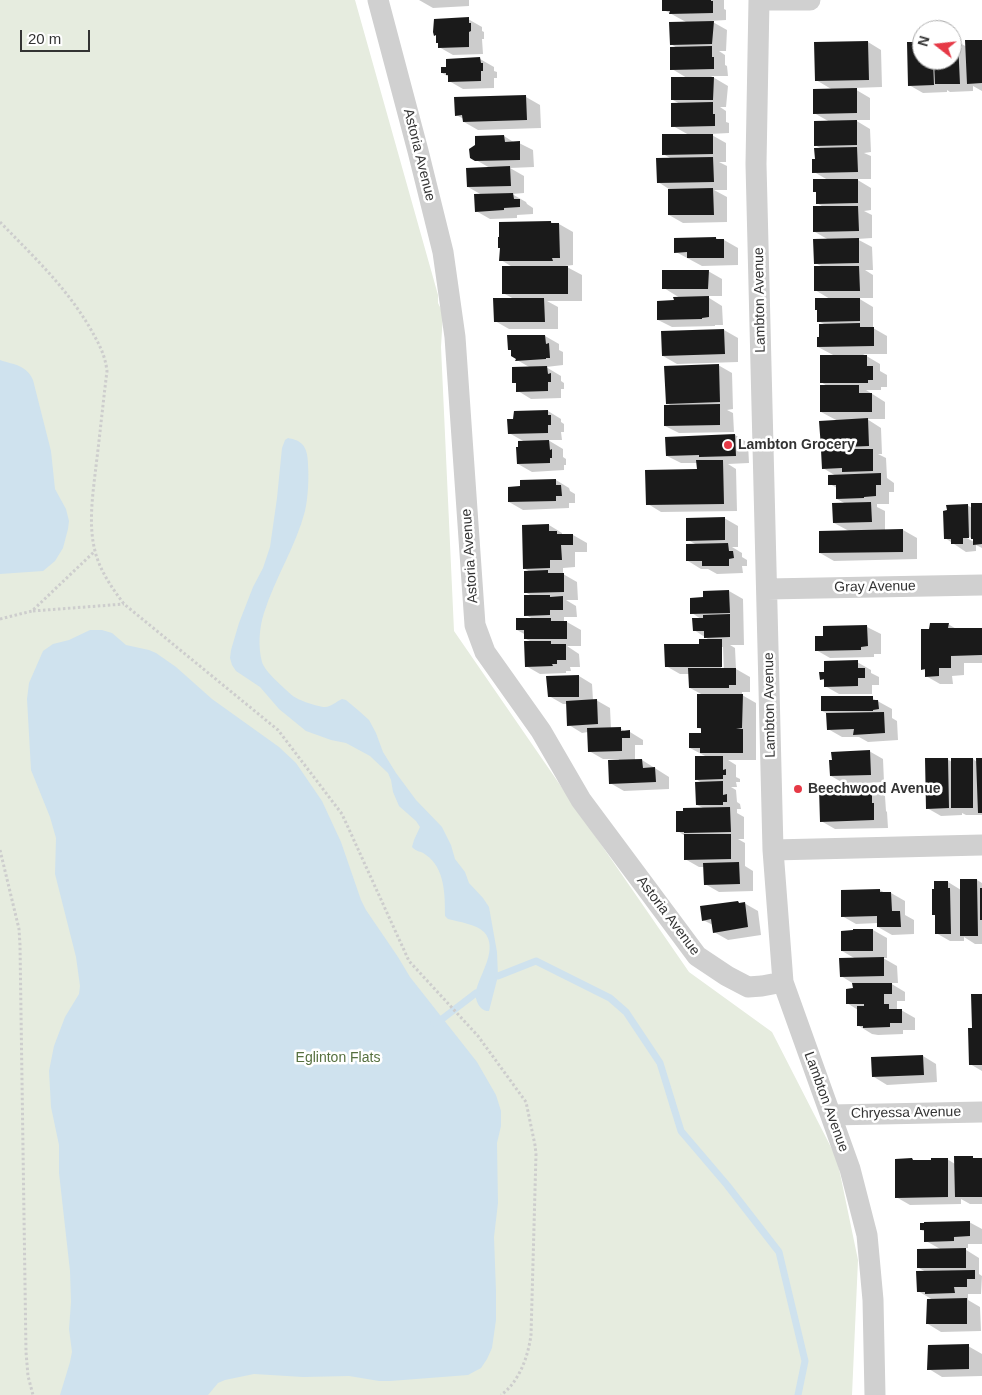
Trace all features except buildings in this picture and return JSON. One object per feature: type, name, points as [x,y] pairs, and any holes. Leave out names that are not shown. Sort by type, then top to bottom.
[{"type":"street","name":"Astoria Avenue","points":[[378,0],[443,252],[456,337],[474,625],[485,652],[541,731],[581,800],[697,956],[727,976],[748,986],[762,986],[783,982]]},
{"type":"street","name":"Lambton Avenue","points":[[759,0],[756,164],[773,850],[783,982],[850,1169],[867,1235],[873,1300],[875,1395]]},
{"type":"street","points":[[759,0],[810,0]]},
{"type":"street","name":"Gray Avenue","points":[[767,589],[982,586]]},
{"type":"street","points":[[773,850],[982,845]]},
{"type":"street","name":"Chryessa Avenue","points":[[831,1115],[982,1112]]},
{"type":"path","points":[[0,222],[71,297],[102,349],[106,371],[92,514],[95,551],[111,588],[124,604],[278,730],[342,814],[409,961],[478,1036],[526,1102],[535,1145],[530,1342],[520,1373],[507,1391],[501,1395]]},
{"type":"path","points":[[32,611],[95,551]]},
{"type":"path","points":[[0,619],[32,611],[124,604]]},
{"type":"path","points":[[0,850],[20,945],[26,1352],[28,1376],[33,1395]]},
{"type":"green space","name":"Eglinton Flats","points":[[0,0],[355,0],[438,295],[438,303],[443,313],[441,347],[454,631],[689,972],[772,1032],[837,1159],[858,1260],[852,1395],[0,1395]]},
{"type":"water","points":[[0,360],[23,368],[33,380],[51,451],[55,489],[66,509],[69,521],[63,548],[55,561],[43,571],[0,574]]},
{"type":"water","points":[[288,438],[300,443],[306,451],[308,459],[307,500],[301,524],[262,619],[260,644],[262,662],[271,675],[296,698],[313,705],[325,707],[342,699],[346,700],[369,720],[383,752],[396,773],[416,800],[442,827],[451,845],[455,859],[465,872],[469,883],[489,907],[497,952],[498,976],[489,1011],[480,1007],[476,994],[489,953],[488,938],[481,929],[448,919],[445,916],[443,882],[440,874],[432,860],[412,847],[420,827],[399,806],[388,773],[370,756],[346,743],[306,731],[279,709],[260,687],[236,671],[232,665],[230,658],[231,650],[239,623],[270,547],[282,448],[285,440]]},
{"type":"water","points":[[90,630],[102,630],[112,633],[126,645],[156,653],[176,667],[212,699],[279,747],[296,763],[322,801],[341,842],[366,910],[410,977],[477,1062],[496,1095],[501,1111],[501,1126],[497,1143],[498,1203],[494,1237],[496,1320],[492,1348],[487,1359],[481,1368],[468,1375],[379,1381],[349,1376],[303,1377],[254,1374],[218,1383],[208,1395],[60,1395],[72,1352],[69,1329],[71,1302],[70,1271],[59,1173],[59,1145],[51,1107],[49,1071],[54,1046],[65,1017],[79,994],[80,986],[76,957],[55,874],[56,838],[50,817],[31,770],[27,699],[29,683],[43,651],[53,644],[69,640]]},
{"type":"waterway","points":[[498,976],[536,961],[610,998],[626,1012],[660,1063],[681,1131],[727,1185],[779,1252],[805,1361],[798,1395]]},
{"type":"waterway","points":[[434,1023],[476,993]]},
{"type":"place","name":"Lambton Grocery","points":[[728,445]]},
{"type":"place","name":"Beechwood Avenue","points":[[798,789]]}]
